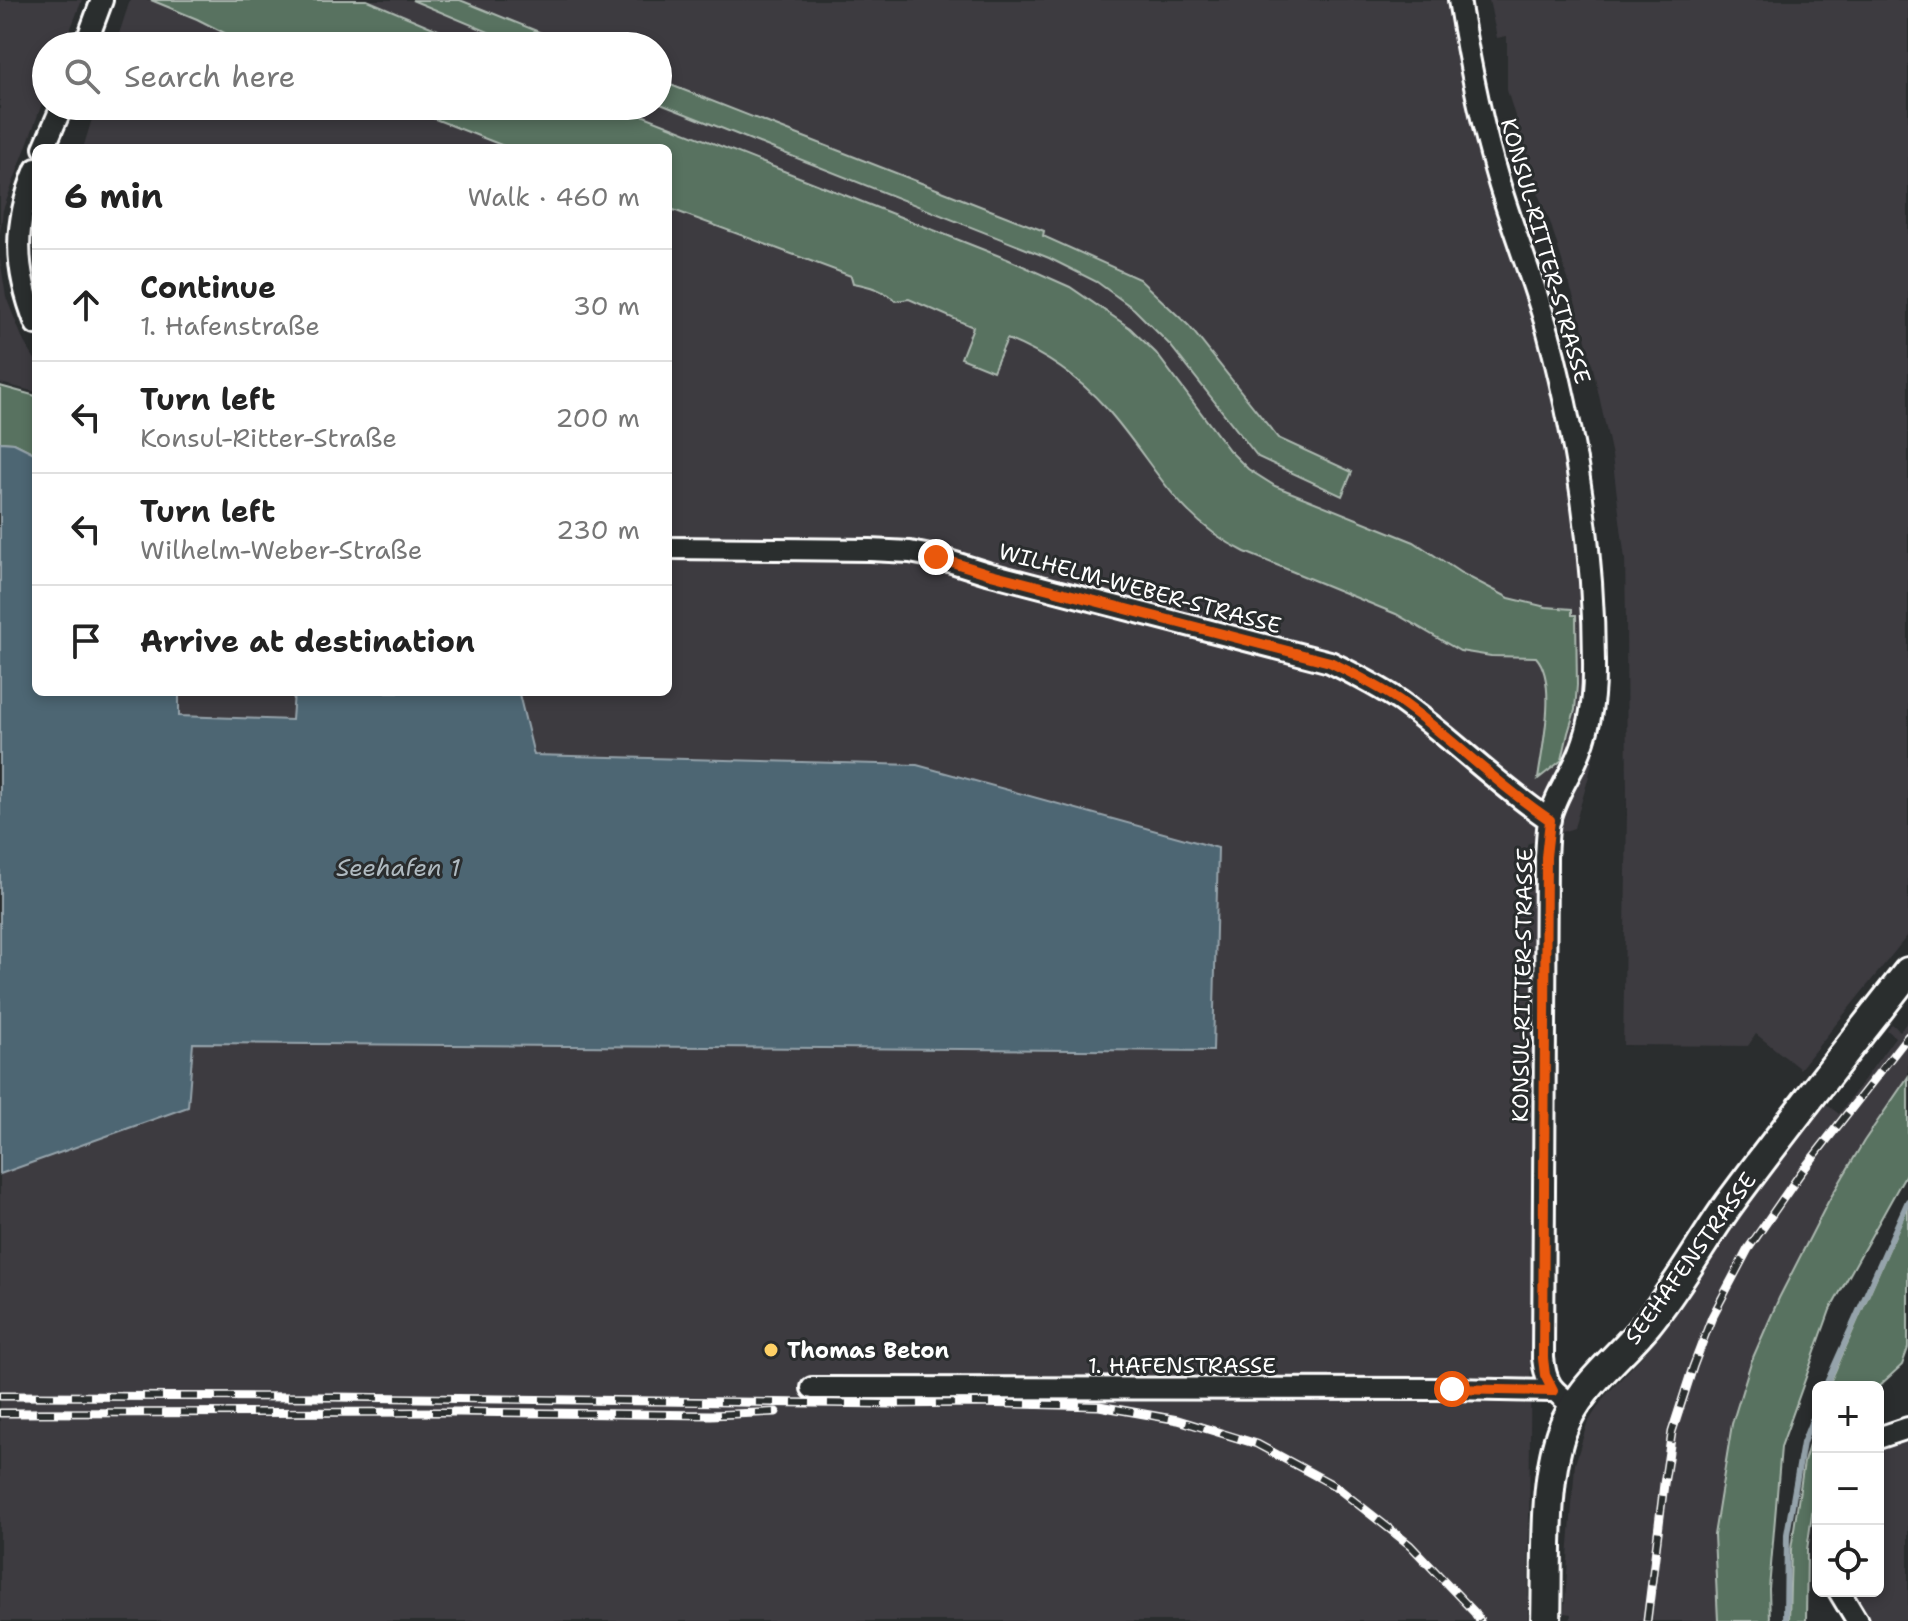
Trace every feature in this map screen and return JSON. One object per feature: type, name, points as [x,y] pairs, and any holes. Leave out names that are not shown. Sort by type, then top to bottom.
[{"type":"main road","name":"SEEHAFENSTRASSE","points":[[1546,1621],[1552,1471],[1560,1436],[1563,1398],[1585,1389],[1647,1324],[1728,1206],[1908,972]]},
{"type":"street","points":[[90,32],[102,0]]},
{"type":"street","name":"KONSUL-RITTER-STRASSE","points":[[1459,0],[1495,168],[1547,330],[1562,391],[1578,473],[1589,562],[1594,674],[1592,710],[1587,733],[1550,820],[1546,857],[1543,1358],[1545,1375],[1563,1398]]},
{"type":"street","points":[[46,144],[56,120]]},
{"type":"street","points":[[32,181],[23,209],[18,241],[20,272],[32,311]]},
{"type":"street","name":"WILHELM-WEBER-STRASSE","points":[[672,548],[910,552],[1330,662],[1374,684],[1401,702],[1517,798],[1550,820]]},
{"type":"street","name":"1. HAFENSTRASSE","points":[[812,1388],[1452,1389],[1563,1398]]},
{"type":"street","points":[[1884,1436],[1908,1428]]},
{"type":"street","points":[[1843,1597],[1857,1621]]},
{"type":"shaded area","points":[[0,0],[82,0],[69,32],[32,32],[32,120],[36,120],[3,210],[0,235]]},
{"type":"shaded area","points":[[130,0],[1472,0],[1491,112],[1533,260],[1598,591],[1602,717],[1589,776],[1574,828],[1527,844],[1536,896],[1528,1621],[0,1621],[0,1174],[188,1107],[193,1043],[1213,1051],[917,765],[533,755],[518,696],[672,696],[672,144],[84,144],[92,120],[672,120],[672,32],[120,32]]},
{"type":"shaded area","points":[[1489,0],[1908,0],[1908,935],[1800,1069],[1756,1034],[1748,1046],[1623,1045],[1627,812],[1625,560],[1612,456],[1579,315],[1507,90],[1507,36],[1497,38]]},
{"type":"shaded area","points":[[0,258],[6,297],[32,355],[32,391],[0,383]]},
{"type":"shaded area","points":[[179,696],[294,696],[293,720],[179,716]]},
{"type":"shaded area","points":[[1908,1021],[1908,1077],[1864,1141],[1828,1202],[1779,1298],[1751,1362],[1732,1424],[1714,1535],[1718,1621],[1570,1621],[1571,1614],[1564,1613],[1575,1464],[1587,1424],[1604,1397],[1645,1353],[1749,1194],[1822,1101],[1839,1114],[1895,1037],[1887,1030],[1892,1024],[1900,1031]]},
{"type":"shaded area","points":[[1908,1437],[1908,1621],[1867,1620],[1849,1597],[1884,1597],[1884,1443]]},
{"type":"green space","points":[[151,0],[367,0],[443,32],[223,32]]},
{"type":"green space","points":[[412,0],[460,0],[539,32],[489,32]]},
{"type":"green space","points":[[672,85],[1044,231],[1043,236],[1139,279],[1189,326],[1278,438],[1352,472],[1342,496],[1258,457],[1170,345],[1134,309],[1097,282],[1049,258],[672,109]]},
{"type":"green space","points":[[438,120],[655,120],[1007,259],[1070,287],[1130,328],[1156,353],[1229,450],[1248,469],[1275,486],[1414,542],[1461,573],[1509,598],[1546,607],[1572,609],[1572,615],[1576,615],[1577,685],[1575,710],[1562,760],[1538,779],[1547,698],[1543,668],[1536,657],[1491,656],[1460,651],[1396,614],[1245,552],[1221,538],[1200,522],[1167,488],[1096,397],[1073,377],[1034,352],[1007,339],[993,371],[961,358],[973,327],[909,299],[896,301],[876,289],[853,283],[851,276],[672,209],[672,144],[499,144]]},
{"type":"green space","points":[[0,386],[32,395],[32,452],[14,443],[0,442]]},
{"type":"green space","points":[[1908,1077],[1908,1170],[1830,1310],[1781,1447],[1769,1589],[1770,1621],[1718,1621],[1714,1535],[1732,1424],[1751,1362],[1779,1298],[1828,1202],[1864,1141]]},
{"type":"green space","points":[[1908,1206],[1908,1348],[1902,1365],[1884,1382],[1831,1381]]},
{"type":"green space","points":[[1812,1435],[1812,1514],[1807,1550],[1806,1621],[1789,1621],[1791,1549],[1804,1462]]},
{"type":"water","name":"Seehafen 1","points":[[0,442],[14,443],[32,452],[32,696],[179,696],[179,716],[292,720],[294,696],[519,696],[534,755],[917,765],[1218,848],[1213,1051],[193,1043],[188,1107],[0,1174]]},
{"type":"waterway","points":[[1828,1381],[1908,1201]]},
{"type":"waterway","points":[[1786,1621],[1787,1534],[1803,1443],[1812,1420]]},
{"type":"railway","points":[[1647,1621],[1672,1432],[1712,1317],[1748,1249],[1800,1174],[1908,1036]]},
{"type":"railway","points":[[0,1396],[1099,1406],[1178,1420],[1257,1444],[1335,1486],[1410,1545],[1480,1621]]},
{"type":"railway","points":[[0,1413],[711,1415],[776,1412]]},
{"type":"place","name":"Thomas Beton","points":[[771,1350]]},
{"type":"route","points":[[936,557],[1330,662],[1374,684],[1401,702],[1517,798],[1550,820],[1546,857],[1543,1358],[1545,1375],[1553,1391],[1452,1389]]}]
